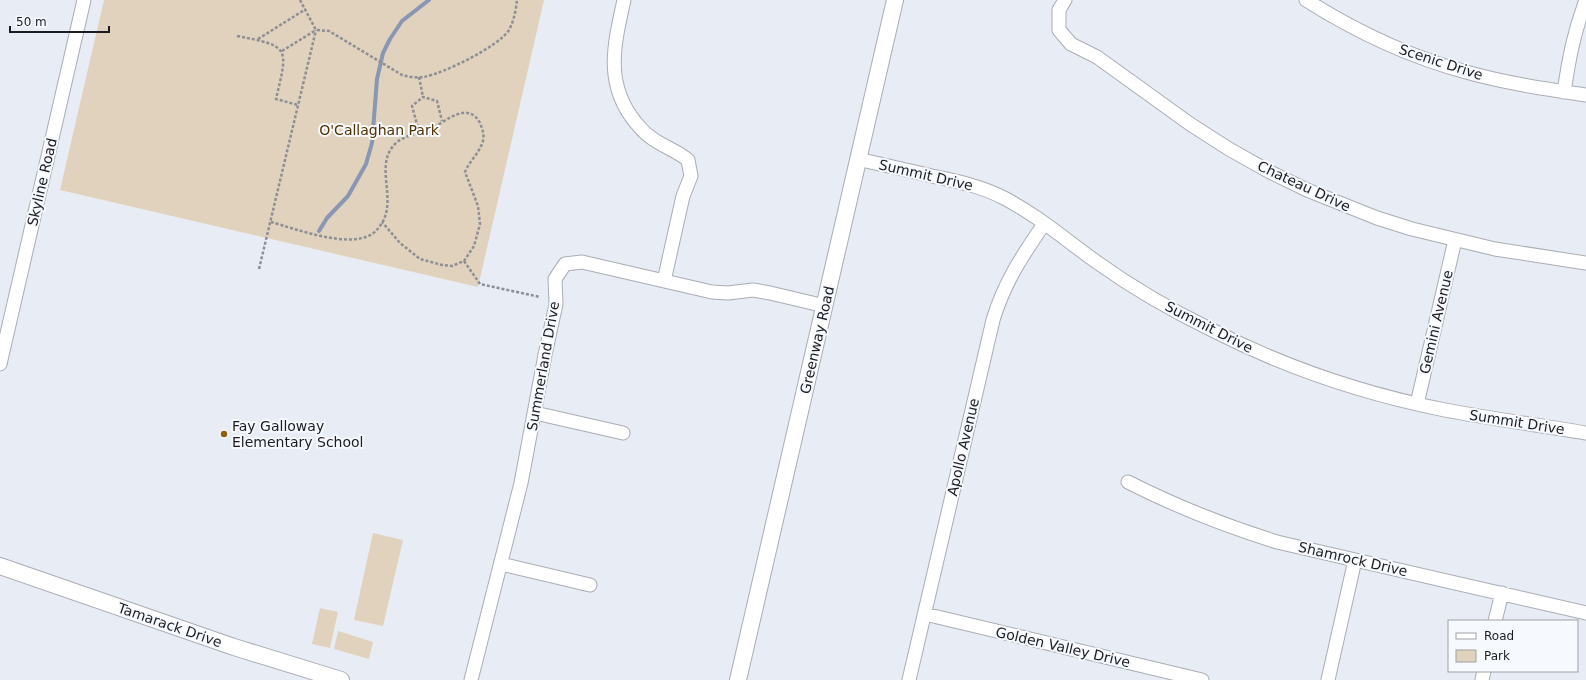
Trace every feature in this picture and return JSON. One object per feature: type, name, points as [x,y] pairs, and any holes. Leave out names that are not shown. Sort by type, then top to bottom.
[{"type":"street","name":"Skyline Road","points":[[0,364],[84,0]]},
{"type":"street","points":[[624,0],[616,35],[614,61],[616,83],[626,110],[647,135],[664,146],[678,151],[688,160],[691,176],[684,196],[664,280]]},
{"type":"street","name":"Greenway Road","points":[[738,680],[895,0]]},
{"type":"street","name":"Chateau Drive","points":[[1065,0],[1059,10],[1059,30],[1071,44],[1097,57],[1190,124],[1229,150],[1270,172],[1307,190],[1377,218],[1412,229],[1495,249],[1586,263]]},
{"type":"street","name":"Scenic Drive","points":[[1306,0],[1327,13],[1364,32],[1400,49],[1432,61],[1466,72],[1586,95]]},
{"type":"street","points":[[1564,92],[1570,52],[1576,26],[1586,0]]},
{"type":"street","name":"Summit Drive","points":[[858,159],[980,188],[1003,197],[1023,209],[1099,264],[1136,288],[1210,330],[1263,354],[1299,368],[1365,390],[1417,404],[1480,416],[1586,432]]},
{"type":"street","name":"Apollo Avenue","points":[[909,680],[983,360],[1000,298],[1018,261],[1044,224]]},
{"type":"street","name":"Gemini Avenue","points":[[1417,404],[1455,240]]},
{"type":"street","name":"Summerland Drive","points":[[471,680],[521,483],[556,304],[555,279],[565,264],[582,262],[712,292],[728,293],[753,290],[824,306]]},
{"type":"street","points":[[535,413],[623,433]]},
{"type":"street","name":"Shamrock Drive","points":[[1128,482],[1191,512],[1234,529],[1278,542],[1586,613]]},
{"type":"street","points":[[1328,680],[1355,560]]},
{"type":"street","points":[[501,564],[590,585]]},
{"type":"street","name":"Tamarack Drive","points":[[0,566],[227,644],[341,680]]},
{"type":"street","points":[[1495,620],[1502,593]]},
{"type":"street","name":"Golden Valley Drive","points":[[924,614],[1202,680]]},
{"type":"path","points":[[259,269],[316,30],[300,0]]},
{"type":"path","points":[[282,52],[316,30],[330,31],[402,75],[419,77],[432,75],[492,46],[504,36],[509,29],[517,0]]},
{"type":"path","points":[[258,40],[306,9]]},
{"type":"path","points":[[237,36],[273,44],[282,52],[284,63],[276,99],[298,106]]},
{"type":"path","points":[[419,77],[423,97]]},
{"type":"path","points":[[423,97],[437,101],[442,121]]},
{"type":"path","points":[[419,132],[412,106],[423,97]]},
{"type":"path","points":[[271,222],[322,235],[362,239],[372,234],[382,222],[387,210],[386,166],[389,152],[400,139],[435,127],[442,121],[459,113],[472,115],[478,120],[484,135],[482,143],[465,172],[478,206],[480,224],[474,246],[464,261],[452,266],[420,259],[400,243],[382,222]]},
{"type":"path","points":[[464,261],[480,284],[540,297]]},
{"type":"green space","name":"O'Callaghan Park","points":[[104,0],[544,0],[478,287],[60,190]]},
{"type":"green space","points":[[373,533],[403,540],[383,626],[354,620]]},
{"type":"green space","points":[[320,608],[338,612],[330,648],[312,644]]},
{"type":"green space","points":[[338,631],[373,642],[369,659],[334,649]]},
{"type":"waterway","points":[[319,231],[327,218],[348,196],[366,164],[372,143],[377,79],[383,53],[402,21],[429,0]]},
{"type":"place","name":"Fay Galloway Elementary School","points":[[224,434]]}]
